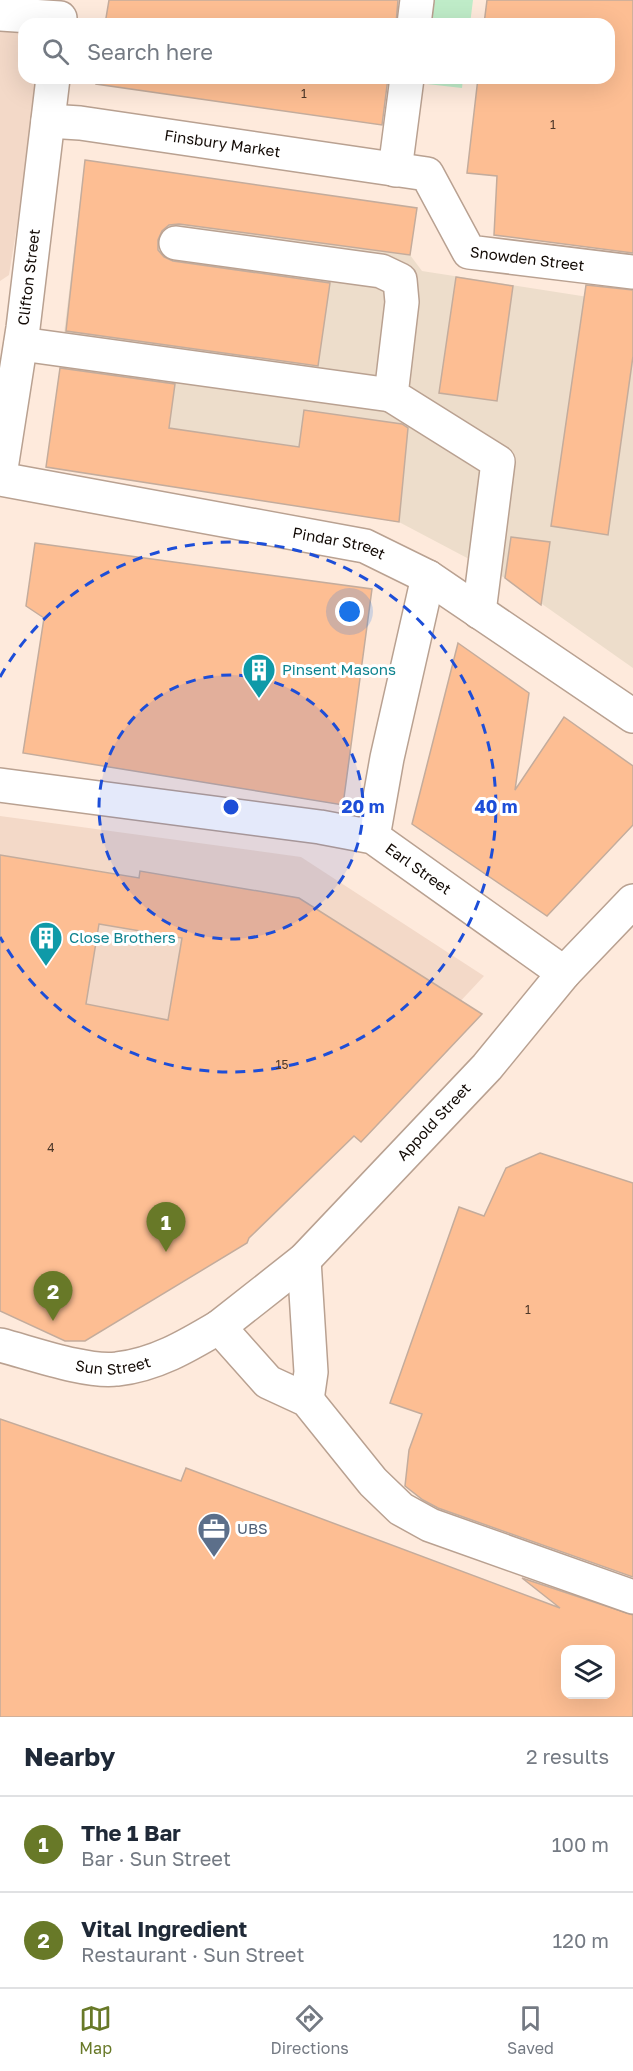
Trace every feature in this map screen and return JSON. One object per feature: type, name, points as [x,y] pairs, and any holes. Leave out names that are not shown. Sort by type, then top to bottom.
[{"type":"street","points":[[415,18],[417,0]]},
{"type":"street","points":[[0,14],[61,14]]},
{"type":"street","name":"Clifton Street","points":[[0,477],[14,332],[52,84]]},
{"type":"street","points":[[395,170],[406,84]]},
{"type":"street","name":"Finsbury Market","points":[[48,121],[80,123],[395,170]]},
{"type":"street","name":"Snowden Street","points":[[395,170],[427,174],[469,252],[633,272]]},
{"type":"street","points":[[176,243],[381,271],[400,280],[402,302],[391,395]]},
{"type":"street","points":[[14,332],[391,395],[498,462],[479,612]]},
{"type":"street","name":"Pindar Street","points":[[0,477],[365,546],[428,577],[633,716]]},
{"type":"street","points":[[373,837],[387,758],[428,577]]},
{"type":"street","name":"Earl Street","points":[[0,785],[320,827],[373,837],[564,973]]},
{"type":"street","name":"Appold Street","points":[[219,1327],[304,1260],[487,1067],[564,973],[633,901]]},
{"type":"street","points":[[304,1260],[310,1372],[307,1400]]},
{"type":"street","points":[[219,1327],[268,1382],[307,1400],[373,1482],[401,1509],[430,1525],[633,1597]]},
{"type":"street","name":"Sun Street","points":[[0,1345],[89,1368],[117,1369],[151,1361],[181,1350],[219,1327]]},
{"type":"shaded area","points":[[0,0],[53,0],[53,6],[34,18],[18,18],[18,84],[40,84],[9,275],[0,281]]},
{"type":"shaded area","points":[[85,160],[417,208],[410,255],[422,271],[633,304],[633,668],[505,578],[399,522],[46,467]]},
{"type":"shaded area","points":[[0,816],[301,857],[484,976],[316,1156],[0,1268]]},
{"type":"green space","points":[[428,0],[473,0],[471,18],[426,18]]},
{"type":"green space","points":[[427,84],[462,84],[462,88]]},
{"type":"building","points":[[109,0],[398,0],[396,18],[106,18]]},
{"type":"building","points":[[487,0],[633,0],[633,253],[494,235],[497,176],[467,173],[477,84],[615,84],[615,18],[485,18]]},
{"type":"building","points":[[96,84],[387,84],[382,125]]},
{"type":"building","points":[[85,160],[417,208],[410,255],[179,224],[169,225],[162,231],[158,240],[158,250],[164,257],[173,261],[330,283],[318,366],[66,331]]},
{"type":"building","points":[[456,277],[513,286],[497,401],[439,393]]},
{"type":"building","points":[[586,285],[633,290],[633,356],[608,535],[551,526]]},
{"type":"building","points":[[60,368],[175,384],[169,428],[299,447],[304,410],[402,424],[408,428],[399,522],[46,467]]},
{"type":"building","points":[[511,537],[550,542],[541,605],[505,578]]},
{"type":"building","name":"Pinsent Masons","points":[[35,543],[372,589],[343,805],[23,753],[44,618],[26,606]]},
{"type":"building","points":[[458,643],[529,693],[515,790],[564,717],[633,766],[633,825],[547,916],[412,824]]},
{"type":"building","points":[[0,855],[139,878],[140,871],[299,898],[482,1014],[361,1142],[354,1136],[249,1238],[247,1243],[85,1341],[65,1341],[0,1311]],"holes":[[[99,924],[182,938],[168,1020],[86,1004]]]},
{"type":"building","points":[[540,1153],[633,1183],[633,1577],[438,1508],[405,1486],[409,1450],[422,1414],[390,1403],[459,1207],[484,1216],[506,1168]]},
{"type":"building","name":"UBS","points":[[0,1419],[181,1481],[186,1468],[560,1608],[522,1578],[633,1615],[633,1717],[0,1717]]},
{"type":"place","name":"Pinsent Masons","points":[[259,699]]},
{"type":"place","name":"Close Brothers","points":[[46,967]]},
{"type":"place","name":"The 1 Bar","points":[[166,1252]]},
{"type":"place","name":"Vital Ingredient","points":[[53,1321]]},
{"type":"place","name":"UBS","points":[[214,1558]]}]
